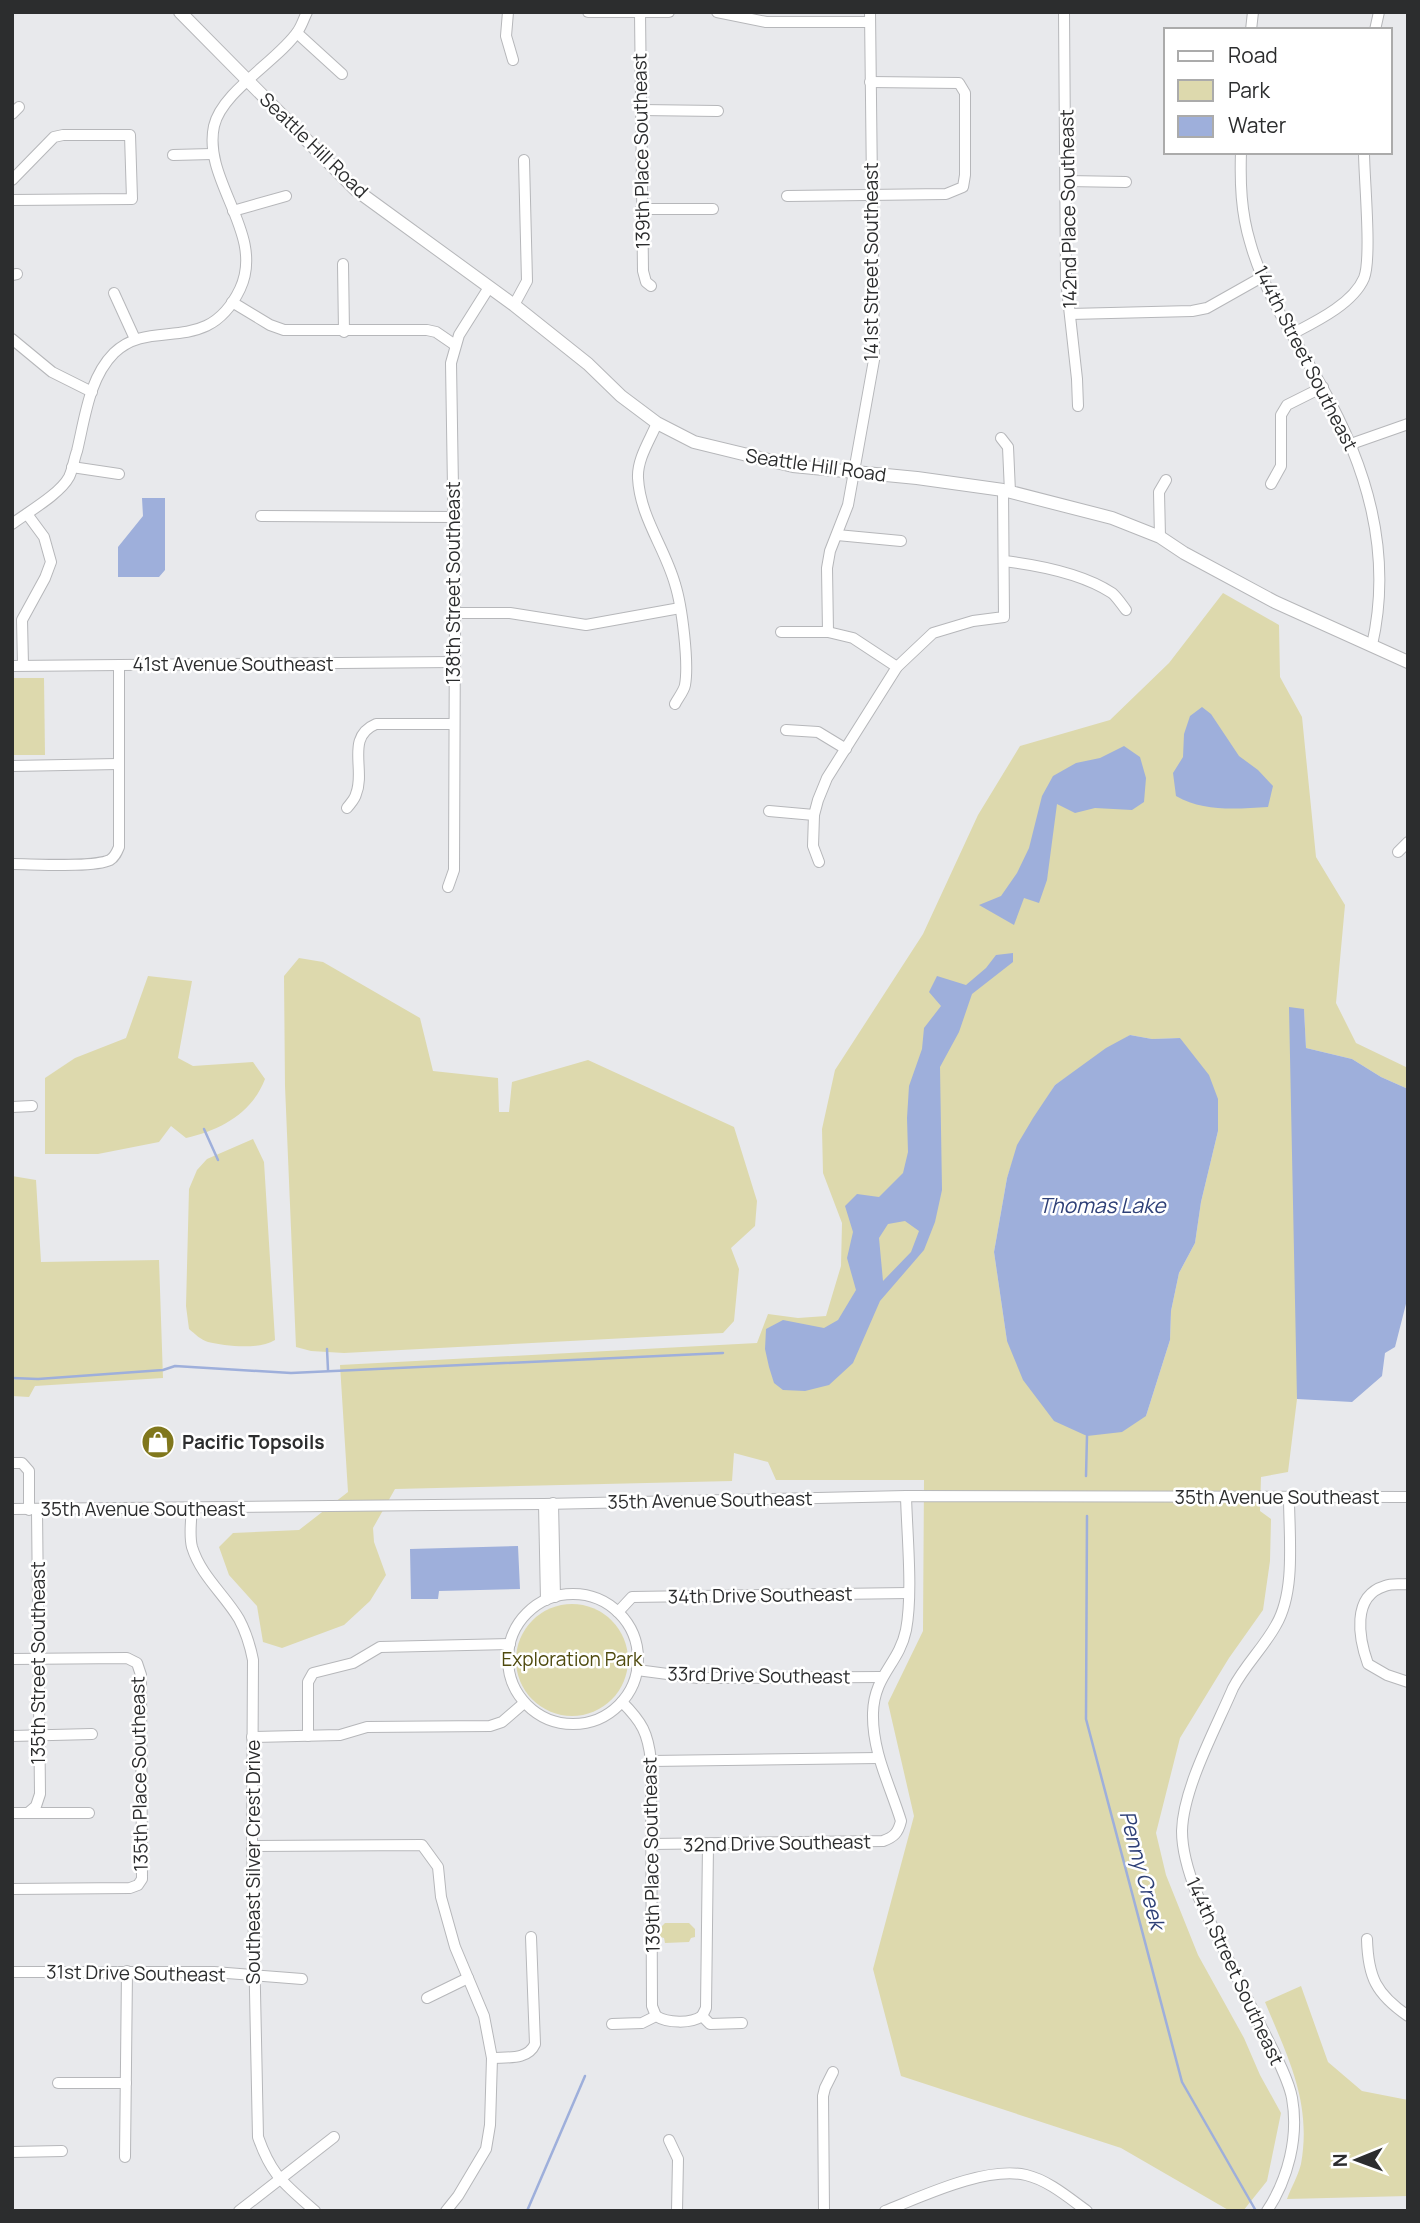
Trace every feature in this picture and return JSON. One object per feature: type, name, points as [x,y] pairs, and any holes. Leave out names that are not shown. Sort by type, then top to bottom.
[{"type":"main road","name":"Seattle Hill Road","points":[[180,12],[356,190],[488,289],[514,305],[657,423],[694,442],[743,456],[793,466],[855,471],[1006,491],[1112,518],[1160,537],[1184,553],[1275,602],[1408,662]]},
{"type":"street","points":[[12,524],[69,477],[92,392],[102,368],[123,345],[135,339],[198,330],[220,316],[240,289],[246,267],[244,247],[212,154],[212,138],[218,115],[247,80],[297,33],[307,12]]},
{"type":"street","points":[[508,12],[506,36],[513,60]]},
{"type":"street","points":[[588,12],[669,12]]},
{"type":"street","points":[[717,12],[766,22],[870,17]]},
{"type":"street","name":"142nd Place Southeast","points":[[1064,12],[1066,280],[1078,406]]},
{"type":"street","name":"139th Place Southeast","points":[[640,13],[643,271],[646,282],[651,286]]},
{"type":"street","name":"141st Street Southeast","points":[[828,632],[827,568],[830,551],[848,505],[874,360],[870,17]]},
{"type":"street","points":[[297,33],[342,74]]},
{"type":"street","points":[[787,196],[946,194],[963,187],[965,93],[959,83],[870,82]]},
{"type":"street","points":[[641,110],[718,111]]},
{"type":"street","points":[[12,180],[54,137],[130,135],[132,199],[12,200]]},
{"type":"street","points":[[173,155],[212,154]]},
{"type":"street","name":"144th Street Southeast","points":[[1241,154],[1240,192],[1250,241],[1262,277],[1351,444],[1377,527],[1378,606],[1372,645]]},
{"type":"street","points":[[1292,334],[1346,300],[1364,277],[1367,253],[1364,154]]},
{"type":"street","points":[[514,305],[527,281],[524,160]]},
{"type":"street","points":[[1067,181],[1126,182]]},
{"type":"street","points":[[233,211],[286,196]]},
{"type":"street","points":[[641,209],[713,209]]},
{"type":"street","points":[[343,264],[344,332]]},
{"type":"street","points":[[1070,314],[1192,312],[1207,308],[1262,277]]},
{"type":"street","name":"138th Street Southeast","points":[[448,887],[454,870],[451,363],[455,345],[488,289]]},
{"type":"street","points":[[114,293],[135,339]]},
{"type":"street","points":[[232,302],[270,325],[284,330],[427,330],[436,332],[455,345]]},
{"type":"street","points":[[12,339],[52,372],[92,392]]},
{"type":"street","points":[[1271,484],[1281,466],[1281,415],[1287,405],[1323,387]]},
{"type":"street","points":[[657,423],[641,460],[638,476],[641,503],[676,584],[680,608],[685,652],[685,687],[675,704]]},
{"type":"street","points":[[1351,444],[1408,424]]},
{"type":"street","points":[[819,862],[813,846],[814,815],[818,800],[827,778],[897,667],[933,633],[973,621],[1004,617],[1008,447],[1001,438]]},
{"type":"street","points":[[72,467],[118,474]]},
{"type":"street","points":[[1160,537],[1159,492],[1166,480]]},
{"type":"street","points":[[18,666],[22,620],[51,562],[44,537],[27,514]]},
{"type":"street","points":[[261,516],[454,517]]},
{"type":"street","points":[[837,535],[901,541]]},
{"type":"street","points":[[1004,561],[1038,565],[1075,577],[1113,594],[1126,610]]},
{"type":"street","points":[[454,613],[510,613],[586,625],[680,608]]},
{"type":"street","points":[[781,632],[828,632],[853,638],[897,667]]},
{"type":"street","name":"41st Avenue Southeast","points":[[18,666],[454,662]]},
{"type":"street","points":[[12,864],[97,863],[111,860],[117,854],[119,665]]},
{"type":"street","points":[[347,808],[357,793],[358,742],[370,727],[376,724],[453,724]]},
{"type":"street","points":[[786,730],[818,732],[846,749]]},
{"type":"street","points":[[12,766],[118,764]]},
{"type":"street","points":[[769,811],[814,815]]},
{"type":"street","points":[[1398,852],[1408,842]]},
{"type":"street","points":[[12,1107],[32,1106]]},
{"type":"street","name":"135th Street Southeast","points":[[12,1463],[22,1463],[29,1471],[33,1510],[39,1658],[40,1794],[36,1806],[29,1812]]},
{"type":"street","points":[[651,1761],[878,1758],[873,1733],[875,1694],[881,1677],[899,1652],[906,1629],[906,1496]]},
{"type":"street","name":"35th Avenue Southeast","points":[[12,1509],[548,1504],[906,1496],[1408,1497]]},
{"type":"street","name":"144th Street Southeast","points":[[1267,2210],[1287,2168],[1295,2133],[1292,2096],[1189,1875],[1182,1830],[1189,1792],[1233,1688],[1276,1626],[1285,1605],[1288,1586],[1289,1497]]},
{"type":"street","points":[[548,1504],[550,1598]]},
{"type":"street","name":"Southeast Silver Crest Drive","points":[[192,1509],[191,1543],[198,1561],[210,1583],[238,1618],[248,1638],[253,1660],[252,1846],[258,2137],[268,2166],[315,2211]]},
{"type":"street","points":[[1408,1584],[1386,1585],[1367,1598],[1361,1614],[1360,1643],[1368,1664],[1387,1675],[1408,1682]]},
{"type":"street","name":"34th Drive Southeast","points":[[618,1612],[632,1597],[908,1593]]},
{"type":"street","points":[[577,1594],[592,1598],[618,1612],[633,1632],[637,1644],[637,1670],[632,1687],[622,1702],[592,1722],[573,1725],[538,1715],[524,1703],[513,1685],[508,1665],[510,1644],[523,1618],[550,1598],[577,1594]]},
{"type":"street","points":[[308,1736],[308,1682],[313,1673],[353,1664],[380,1647],[510,1644]]},
{"type":"street","points":[[12,1659],[39,1658]]},
{"type":"street","name":"135th Place Southeast","points":[[12,1889],[130,1888],[138,1885],[142,1879],[141,1675],[137,1663],[127,1658],[39,1658]]},
{"type":"street","name":"33rd Drive Southeast","points":[[637,1670],[698,1678],[881,1677]]},
{"type":"street","name":"139th Place Southeast","points":[[622,1702],[639,1720],[649,1741],[652,2006],[656,2016]]},
{"type":"street","points":[[252,1737],[340,1735],[366,1727],[490,1726],[502,1722],[524,1703]]},
{"type":"street","points":[[12,1736],[92,1734]]},
{"type":"street","name":"32nd Drive Southeast","points":[[652,1844],[883,1841],[891,1838],[899,1831],[901,1821],[878,1758]]},
{"type":"street","points":[[12,1813],[89,1813]]},
{"type":"street","points":[[252,1846],[422,1845],[438,1867],[441,1897],[455,1947],[484,2016],[492,2059],[490,2125],[486,2149],[446,2211]]},
{"type":"street","points":[[612,2024],[642,2023],[656,2016],[662,2020],[695,2021],[702,2017],[706,2008],[708,1845]]},
{"type":"street","points":[[492,2059],[526,2056],[535,2043],[531,1937]]},
{"type":"street","points":[[1367,1939],[1367,1963],[1373,1981],[1388,2003],[1408,2016]]},
{"type":"street","points":[[125,2157],[127,1971]]},
{"type":"street","name":"31st Drive Southeast","points":[[12,1972],[214,1972],[302,1979]]},
{"type":"street","points":[[427,1998],[468,1978]]},
{"type":"street","points":[[702,2017],[710,2024],[741,2023]]},
{"type":"street","points":[[824,2211],[823,2096],[833,2072]]},
{"type":"street","points":[[58,2083],[126,2083]]},
{"type":"street","points":[[239,2211],[334,2137]]},
{"type":"street","points":[[669,2140],[678,2159],[677,2211]]},
{"type":"street","points":[[12,2152],[62,2151]]},
{"type":"street","points":[[885,2211],[985,2175],[1026,2175],[1052,2187],[1087,2211]]},
{"type":"green space","points":[[1223,593],[1279,625],[1280,677],[1302,717],[1316,857],[1345,905],[1336,1003],[1356,1043],[1408,1068],[1408,1089],[1381,1077],[1352,1059],[1306,1048],[1304,1009],[1297,1399],[1288,1472],[1261,1477],[1260,1511],[1271,1519],[1270,1561],[1263,1610],[1229,1658],[1180,1738],[1156,1833],[1166,1875],[1198,1955],[1244,2038],[1281,2113],[1267,2181],[1243,2211],[1230,2211],[1121,2148],[901,2076],[873,1969],[914,1816],[888,1703],[923,1631],[924,1480],[776,1480],[768,1462],[734,1453],[732,1481],[395,1489],[373,1528],[374,1542],[386,1575],[370,1601],[344,1625],[282,1648],[263,1642],[257,1606],[229,1575],[219,1547],[233,1533],[299,1530],[348,1492],[340,1365],[757,1343],[768,1314],[798,1318],[826,1316],[841,1266],[842,1223],[823,1173],[822,1129],[835,1070],[923,934],[978,815],[1020,746],[1110,720],[1169,663]],"holes":[[[1130,1035],[1152,1039],[1180,1038],[1218,1131],[1201,1202],[1195,1243],[1179,1273],[1171,1311],[1170,1340],[1146,1416],[1007,1341],[994,1252],[1007,1178],[1018,1145],[1055,1085]]]},
{"type":"green space","points":[[12,678],[44,678],[45,755],[12,755]]},
{"type":"green space","points":[[299,958],[323,962],[420,1018],[433,1071],[498,1078],[499,1112],[509,1112],[512,1082],[588,1060],[734,1127],[757,1201],[755,1226],[731,1248],[739,1269],[734,1321],[723,1333],[344,1353],[311,1351],[296,1347],[285,1086],[284,976]]},
{"type":"green space","points":[[148,976],[192,981],[178,1058],[193,1066],[253,1062],[265,1079],[259,1091],[234,1118],[199,1135],[186,1138],[171,1126],[159,1142],[98,1154],[45,1154],[45,1078],[75,1058],[126,1038]]},
{"type":"green space","points":[[253,1139],[264,1162],[275,1340],[260,1345],[232,1346],[208,1342],[189,1329],[186,1306],[189,1189],[197,1170],[207,1159]]},
{"type":"green space","points":[[12,1176],[36,1180],[41,1262],[159,1260],[163,1378],[35,1386],[29,1397],[12,1396]]},
{"type":"green space","name":"Exploration Park","points":[[572,1604],[593,1609],[611,1621],[623,1639],[628,1660],[623,1681],[611,1699],[593,1711],[572,1716],[551,1711],[533,1699],[521,1681],[516,1660],[521,1639],[533,1621],[551,1609]]},
{"type":"green space","points":[[665,1923],[689,1923],[695,1929],[695,1937],[689,1942],[665,1943],[664,1938],[660,1937],[660,1928]]},
{"type":"green space","points":[[1301,1986],[1328,2062],[1362,2091],[1408,2100],[1408,2196],[1287,2199],[1301,2164],[1304,2142],[1301,2100],[1282,2042],[1265,2002]]},
{"type":"water","points":[[142,498],[165,498],[165,570],[159,577],[118,577],[118,547],[143,516]]},
{"type":"water","points":[[1202,707],[1211,714],[1239,756],[1273,786],[1268,807],[1209,807],[1176,796],[1173,773],[1183,757],[1184,734],[1190,716]]},
{"type":"water","points":[[1124,746],[1140,757],[1146,778],[1144,802],[1132,810],[1095,808],[1075,813],[1057,804],[1047,880],[1039,903],[1024,898],[1014,925],[979,905],[1001,896],[1017,873],[1029,848],[1042,796],[1053,776],[1076,763],[1100,758]]},
{"type":"water","points":[[1013,953],[1013,962],[972,994],[959,1032],[940,1067],[942,1190],[935,1222],[924,1250],[880,1301],[853,1363],[829,1385],[805,1391],[783,1390],[774,1383],[769,1367],[765,1349],[766,1329],[783,1320],[824,1328],[838,1320],[856,1290],[847,1258],[853,1232],[845,1206],[857,1194],[879,1197],[903,1173],[908,1152],[909,1086],[922,1049],[924,1028],[941,1006],[929,992],[937,976],[966,985],[986,968],[996,955]],"holes":[[[905,1221],[919,1231],[911,1252],[883,1281],[879,1238],[888,1224]]]},
{"type":"water","points":[[1289,1007],[1304,1009],[1306,1048],[1352,1059],[1381,1077],[1408,1089],[1408,1296],[1395,1347],[1385,1353],[1382,1376],[1352,1402],[1297,1399]]},
{"type":"water","name":"Thomas Lake","points":[[1130,1035],[1152,1039],[1180,1038],[1209,1075],[1218,1099],[1218,1131],[1201,1202],[1195,1243],[1179,1273],[1171,1311],[1170,1340],[1146,1416],[1122,1432],[1087,1436],[1054,1421],[1023,1380],[1007,1341],[994,1252],[1007,1178],[1017,1145],[1033,1118],[1055,1085],[1106,1048]]},
{"type":"water","points":[[518,1546],[520,1589],[439,1591],[438,1599],[411,1599],[410,1549]]},
{"type":"waterway","points":[[204,1129],[218,1160]]},
{"type":"waterway","points":[[327,1349],[328,1370]]},
{"type":"waterway","points":[[12,1378],[38,1379],[163,1370],[175,1366],[291,1373],[723,1353]]},
{"type":"waterway","name":"Penny Creek","points":[[1086,1476],[1087,1436]]},
{"type":"waterway","name":"Penny Creek","points":[[1087,1516],[1086,1719],[1182,2082],[1256,2211]]},
{"type":"waterway","points":[[527,2211],[585,2076]]},
{"type":"place","name":"Pacific Topsoils","points":[[158,1442]]}]
